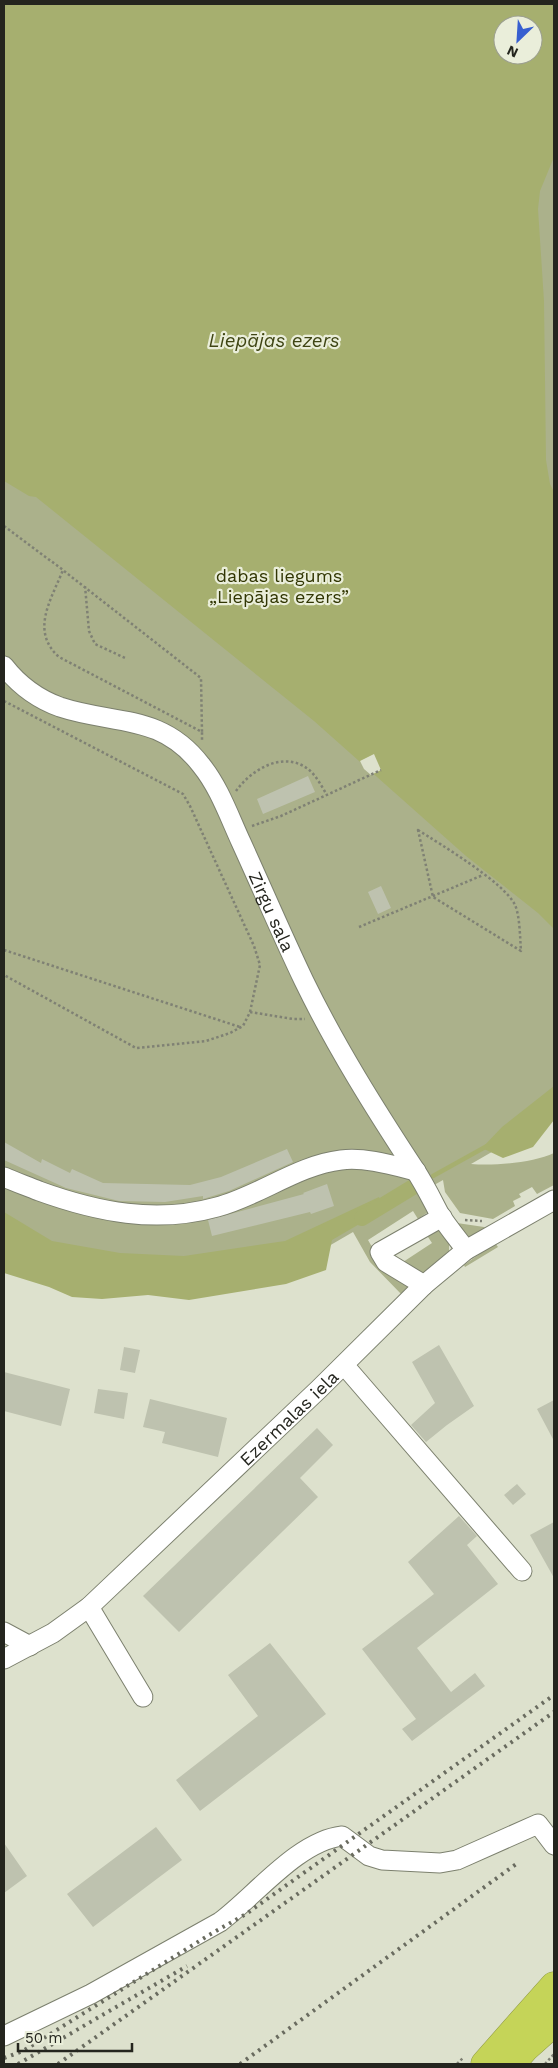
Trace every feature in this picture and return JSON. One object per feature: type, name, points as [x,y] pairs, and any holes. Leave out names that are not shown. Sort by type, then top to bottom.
[{"type":"highway","points":[[485,2064],[554,1986]]},
{"type":"highway","points":[[511,2064],[525,2048],[554,2022]]},
{"type":"street","name":"Zirgu sala","points":[[4,666],[30,691],[49,702],[72,710],[133,722],[162,732],[181,745],[202,766],[225,807],[305,983],[399,1148],[416,1171],[442,1217],[466,1250]]},
{"type":"street","points":[[4,1177],[76,1204],[105,1211],[136,1214],[179,1214],[218,1207],[321,1163],[343,1159],[372,1161],[416,1171]]},
{"type":"street","name":"Ezermalas iela","points":[[4,1659],[53,1633],[90,1607],[344,1365],[424,1285],[466,1250],[554,1200]]},
{"type":"street","points":[[424,1285],[386,1262],[380,1252],[442,1217]]},
{"type":"street","points":[[344,1365],[522,1571]]},
{"type":"street","points":[[90,1607],[142,1697]]},
{"type":"street","points":[[4,1632],[30,1646]]},
{"type":"street","points":[[4,2036],[91,1994],[220,1922],[234,1912],[274,1875],[301,1854],[329,1837],[342,1836],[348,1838],[370,1856],[382,1860],[401,1862],[457,1860],[538,1824],[554,1845]]},
{"type":"path","points":[[4,526],[85,586],[201,678],[202,766]]},
{"type":"path","points":[[63,570],[44,622],[45,636],[50,649],[59,657],[202,732]]},
{"type":"path","points":[[85,586],[89,630],[95,644],[125,658]]},
{"type":"path","points":[[4,701],[183,794],[246,928],[260,964],[250,1012],[241,1027],[206,1041],[136,1048],[4,975]]},
{"type":"path","points":[[246,778],[260,767],[277,762],[294,763],[309,769],[327,795]]},
{"type":"path","points":[[236,832],[281,816],[381,770]]},
{"type":"path","points":[[418,830],[459,856],[504,891],[516,906],[521,951],[433,897],[418,830]]},
{"type":"path","points":[[359,927],[483,875]]},
{"type":"path","points":[[4,950],[241,1027]]},
{"type":"path","points":[[250,1012],[293,1019],[308,1018],[322,1014]]},
{"type":"path","points":[[545,2064],[554,2054]]},
{"type":"green space","name":"dabas liegums „Liepājas ezers”","points":[[4,4],[554,4],[554,1116],[471,1164],[513,1163],[554,1153],[554,1185],[537,1194],[532,1187],[519,1194],[521,1197],[513,1201],[515,1206],[493,1219],[460,1213],[445,1192],[443,1180],[420,1193],[431,1210],[418,1219],[413,1211],[368,1240],[380,1261],[413,1284],[403,1296],[370,1262],[353,1232],[310,1257],[123,1274],[4,1246]]},
{"type":"green space","points":[[445,1209],[448,1209],[457,1223],[487,1229],[472,1236],[463,1234]]},
{"type":"green space","points":[[441,1229],[449,1240],[449,1252],[425,1275],[400,1264],[432,1243],[426,1234]]},
{"type":"green space","points":[[495,1243],[498,1247],[465,1267],[464,1265]]},
{"type":"water","name":"Liepājas ezers","points":[[4,4],[554,4],[554,157],[540,191],[538,209],[544,301],[546,460],[550,484],[554,492],[554,929],[538,913],[466,856],[314,721],[36,497],[29,496],[4,481]]},
{"type":"water","points":[[554,1086],[554,1120],[533,1147],[503,1158],[482,1148],[502,1127]]},
{"type":"water","points":[[379,1197],[381,1203],[380,1212],[332,1240],[326,1270],[286,1284],[189,1300],[148,1295],[102,1299],[72,1297],[49,1287],[4,1273],[4,1212],[52,1241],[120,1253],[184,1256],[285,1241]]},
{"type":"pier","points":[[374,754],[381,770],[371,775],[364,769],[360,761]]},
{"type":"building","points":[[308,776],[315,792],[263,814],[257,799]]},
{"type":"building","points":[[381,886],[391,908],[378,914],[368,892]]},
{"type":"building","points":[[4,1142],[41,1163],[42,1159],[70,1173],[72,1169],[103,1183],[190,1185],[221,1177],[287,1149],[293,1162],[229,1191],[203,1199],[203,1196],[165,1202],[119,1201],[66,1188],[4,1160]]},
{"type":"building","points":[[327,1184],[334,1206],[311,1214],[310,1212],[212,1236],[208,1220],[304,1194]]},
{"type":"building","points":[[439,1345],[474,1406],[426,1442],[411,1425],[435,1403],[412,1362]]},
{"type":"building","points":[[124,1347],[140,1350],[135,1373],[120,1370]]},
{"type":"building","points":[[4,1372],[70,1389],[61,1426],[4,1411]]},
{"type":"building","points":[[98,1389],[128,1393],[124,1419],[94,1413]]},
{"type":"building","points":[[150,1399],[227,1418],[218,1457],[162,1443],[165,1432],[143,1427]]},
{"type":"building","points":[[554,1400],[554,1441],[537,1409]]},
{"type":"building","points":[[317,1428],[333,1445],[300,1478],[318,1497],[179,1632],[143,1596]]},
{"type":"building","points":[[517,1484],[526,1494],[513,1505],[504,1495]]},
{"type":"building","points":[[459,1516],[477,1536],[467,1545],[498,1584],[417,1648],[451,1692],[475,1673],[485,1686],[412,1741],[402,1729],[416,1719],[362,1649],[434,1594],[408,1562]]},
{"type":"building","points":[[554,1522],[554,1578],[530,1535]]},
{"type":"building","points":[[270,1643],[326,1714],[200,1811],[176,1780],[258,1716],[228,1675]]},
{"type":"building","points":[[156,1827],[182,1860],[93,1927],[67,1894]]},
{"type":"building","points":[[4,1843],[27,1876],[4,1893]]},
{"type":"waterway","points":[[433,1176],[487,1146]]},
{"type":"waterway","points":[[362,1218],[413,1187]]},
{"type":"railway","points":[[4,2058],[23,2051],[246,1914],[554,1695]]},
{"type":"railway","points":[[58,2064],[554,1712]]},
{"type":"railway","points":[[240,2064],[519,1862]]},
{"type":"railway","points":[[18,2064],[187,1966]]}]
